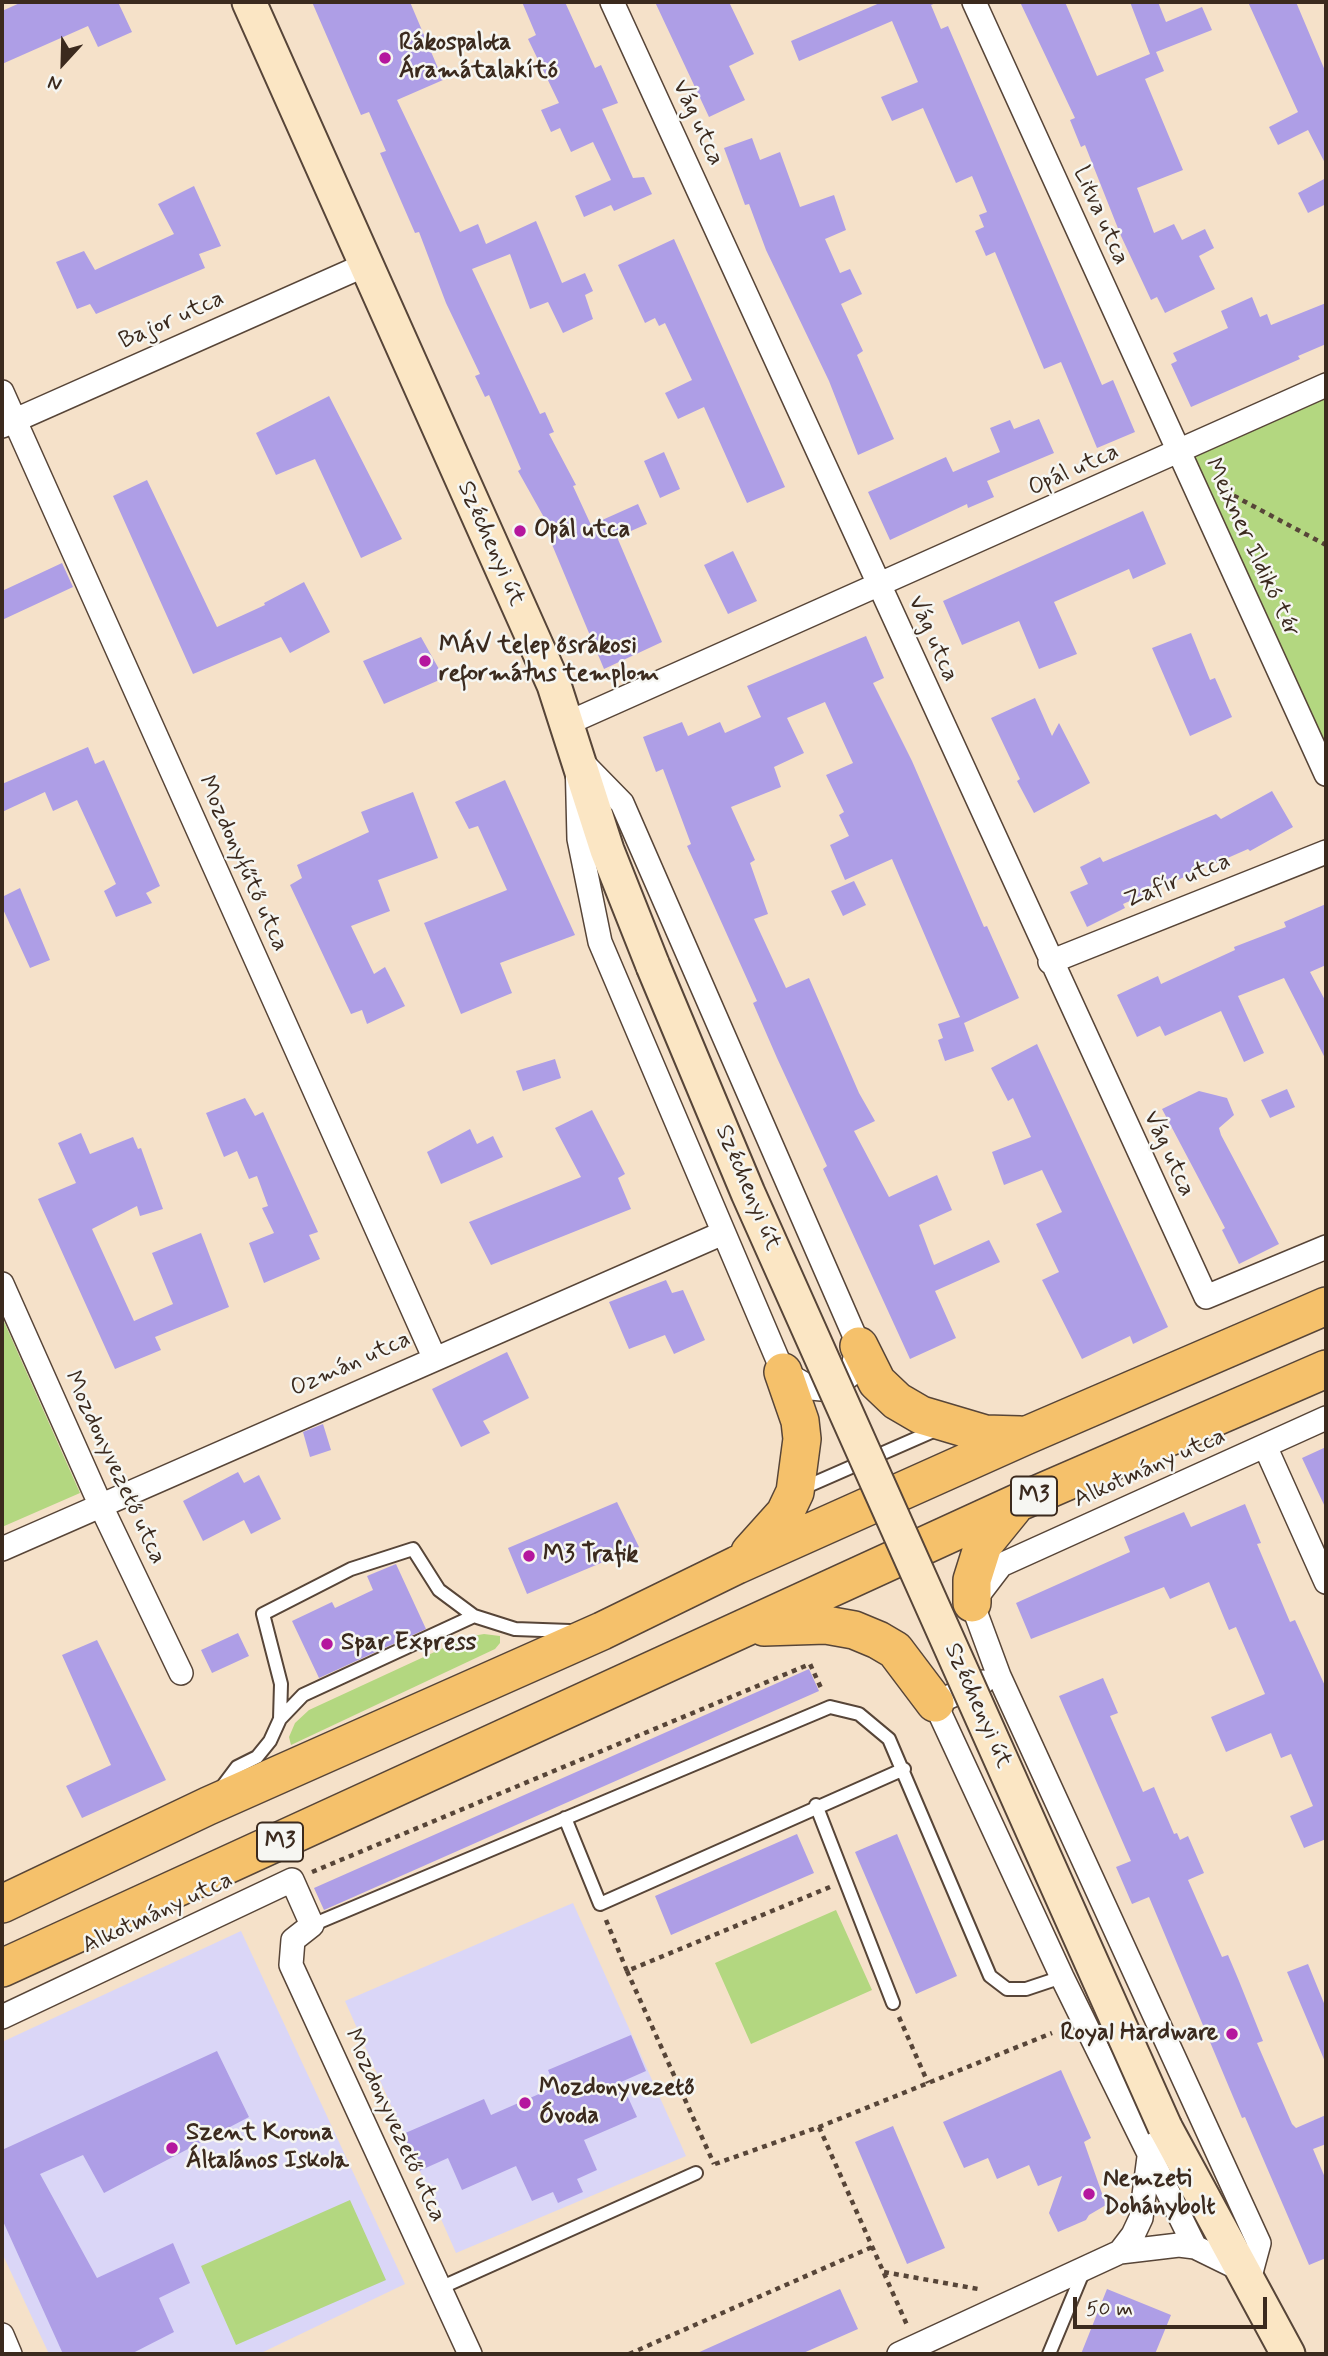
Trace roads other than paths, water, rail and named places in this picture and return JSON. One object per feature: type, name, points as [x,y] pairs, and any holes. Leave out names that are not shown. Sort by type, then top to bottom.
[{"type":"main road","name":"M3","points":[[2,1904],[208,1806],[602,1631],[737,1565],[1025,1436],[1326,1306]]},
{"type":"main road","points":[[859,1346],[877,1382],[897,1401],[921,1415],[985,1434],[1025,1436]]},
{"type":"main road","name":"M3","points":[[2,1968],[1017,1503],[1326,1369]]},
{"type":"main road","points":[[737,1565],[785,1513],[795,1492],[802,1439],[800,1421],[783,1371]]},
{"type":"main road","points":[[972,1604],[972,1580],[983,1545],[1017,1503]]},
{"type":"main road","points":[[745,1628],[826,1625],[854,1630],[895,1650],[935,1703]]},
{"type":"street","name":"Széchenyi út","points":[[249,2],[554,685],[607,850],[753,1205],[1165,2127],[1289,2354]]},
{"type":"street","name":"Vág utca","points":[[612,2],[1050,962],[1206,1297],[1326,1247]]},
{"type":"street","name":"Litva utca","points":[[974,2],[1178,453]]},
{"type":"street","name":"Bajor utca","points":[[8,423],[365,265]]},
{"type":"street","name":"Meixner Ildikó tér","points":[[1326,385],[1178,453],[1326,774]]},
{"type":"street","name":"Mozdonyfűtő utca","points":[[2,391],[8,423],[434,1357]]},
{"type":"street","name":"Opál utca","points":[[568,723],[1178,453]]},
{"type":"street","points":[[577,757],[622,803],[859,1346],[850,1375],[832,1390],[811,1388],[783,1371],[600,942],[579,839],[577,757]]},
{"type":"street","name":"Zafír utca","points":[[1050,962],[1326,852]]},
{"type":"street","name":"Ozmán utca","points":[[2,1549],[434,1357],[723,1233]]},
{"type":"street","name":"Mozdonyvezető utca","points":[[2,1284],[100,1504],[181,1673]]},
{"type":"street","name":"Alkotmány utca","points":[[972,1604],[1001,1565],[1326,1418]]},
{"type":"street","points":[[1265,1446],[1326,1582]]},
{"type":"street","points":[[908,2350],[1120,2252],[1179,2245],[1195,2248],[1247,2275],[1259,2243],[999,1676],[972,1604]]},
{"type":"street","points":[[999,1676],[935,1703],[1062,1977],[1195,2248]]},
{"type":"street","name":"Alkotmány utca","points":[[2,2017],[292,1880],[312,1925]]},
{"type":"street","name":"Mozdonyvezető utca","points":[[312,1925],[293,1940],[290,1965],[470,2354]]},
{"type":"street","points":[[1120,2252],[1133,2235],[1141,2218],[1150,2157]]},
{"type":"street","points":[[2,2335],[10,2354]]},
{"type":"lane","points":[[795,1492],[948,1425]]},
{"type":"lane","points":[[280,1719],[281,1684],[263,1614],[351,1569],[413,1549],[439,1590],[474,1616],[515,1629],[602,1631]]},
{"type":"lane","points":[[208,1806],[237,1767],[257,1757],[270,1741],[280,1719],[303,1695],[474,1616]]},
{"type":"lane","points":[[312,1925],[830,1707],[859,1714],[889,1739],[990,1976],[1007,1989],[1026,1989],[1062,1977]]},
{"type":"lane","points":[[565,1818],[600,1904],[816,1805],[904,1769]]},
{"type":"lane","points":[[816,1805],[894,2003]]},
{"type":"lane","points":[[440,2288],[696,2174]]},
{"type":"lane","points":[[1049,2354],[1085,2267]]},
{"type":"place","name":"Rákospalota Áramátalakító","points":[[385,58]]},
{"type":"place","name":"Opál utca","points":[[520,531]]},
{"type":"place","name":"MÁV telep ősrákosi református templom","points":[[425,661]]},
{"type":"place","name":"M3 Trafik","points":[[529,1556]]},
{"type":"place","name":"Spar Express","points":[[327,1644]]},
{"type":"place","name":"Royal Hardware","points":[[1232,2034]]},
{"type":"place","name":"Mozdonyvezető Óvoda","points":[[525,2103]]},
{"type":"place","name":"Szent Korona Általános Iskola","points":[[172,2148]]},
{"type":"place","name":"Nemzeti Dohánybolt","points":[[1089,2194]]}]
